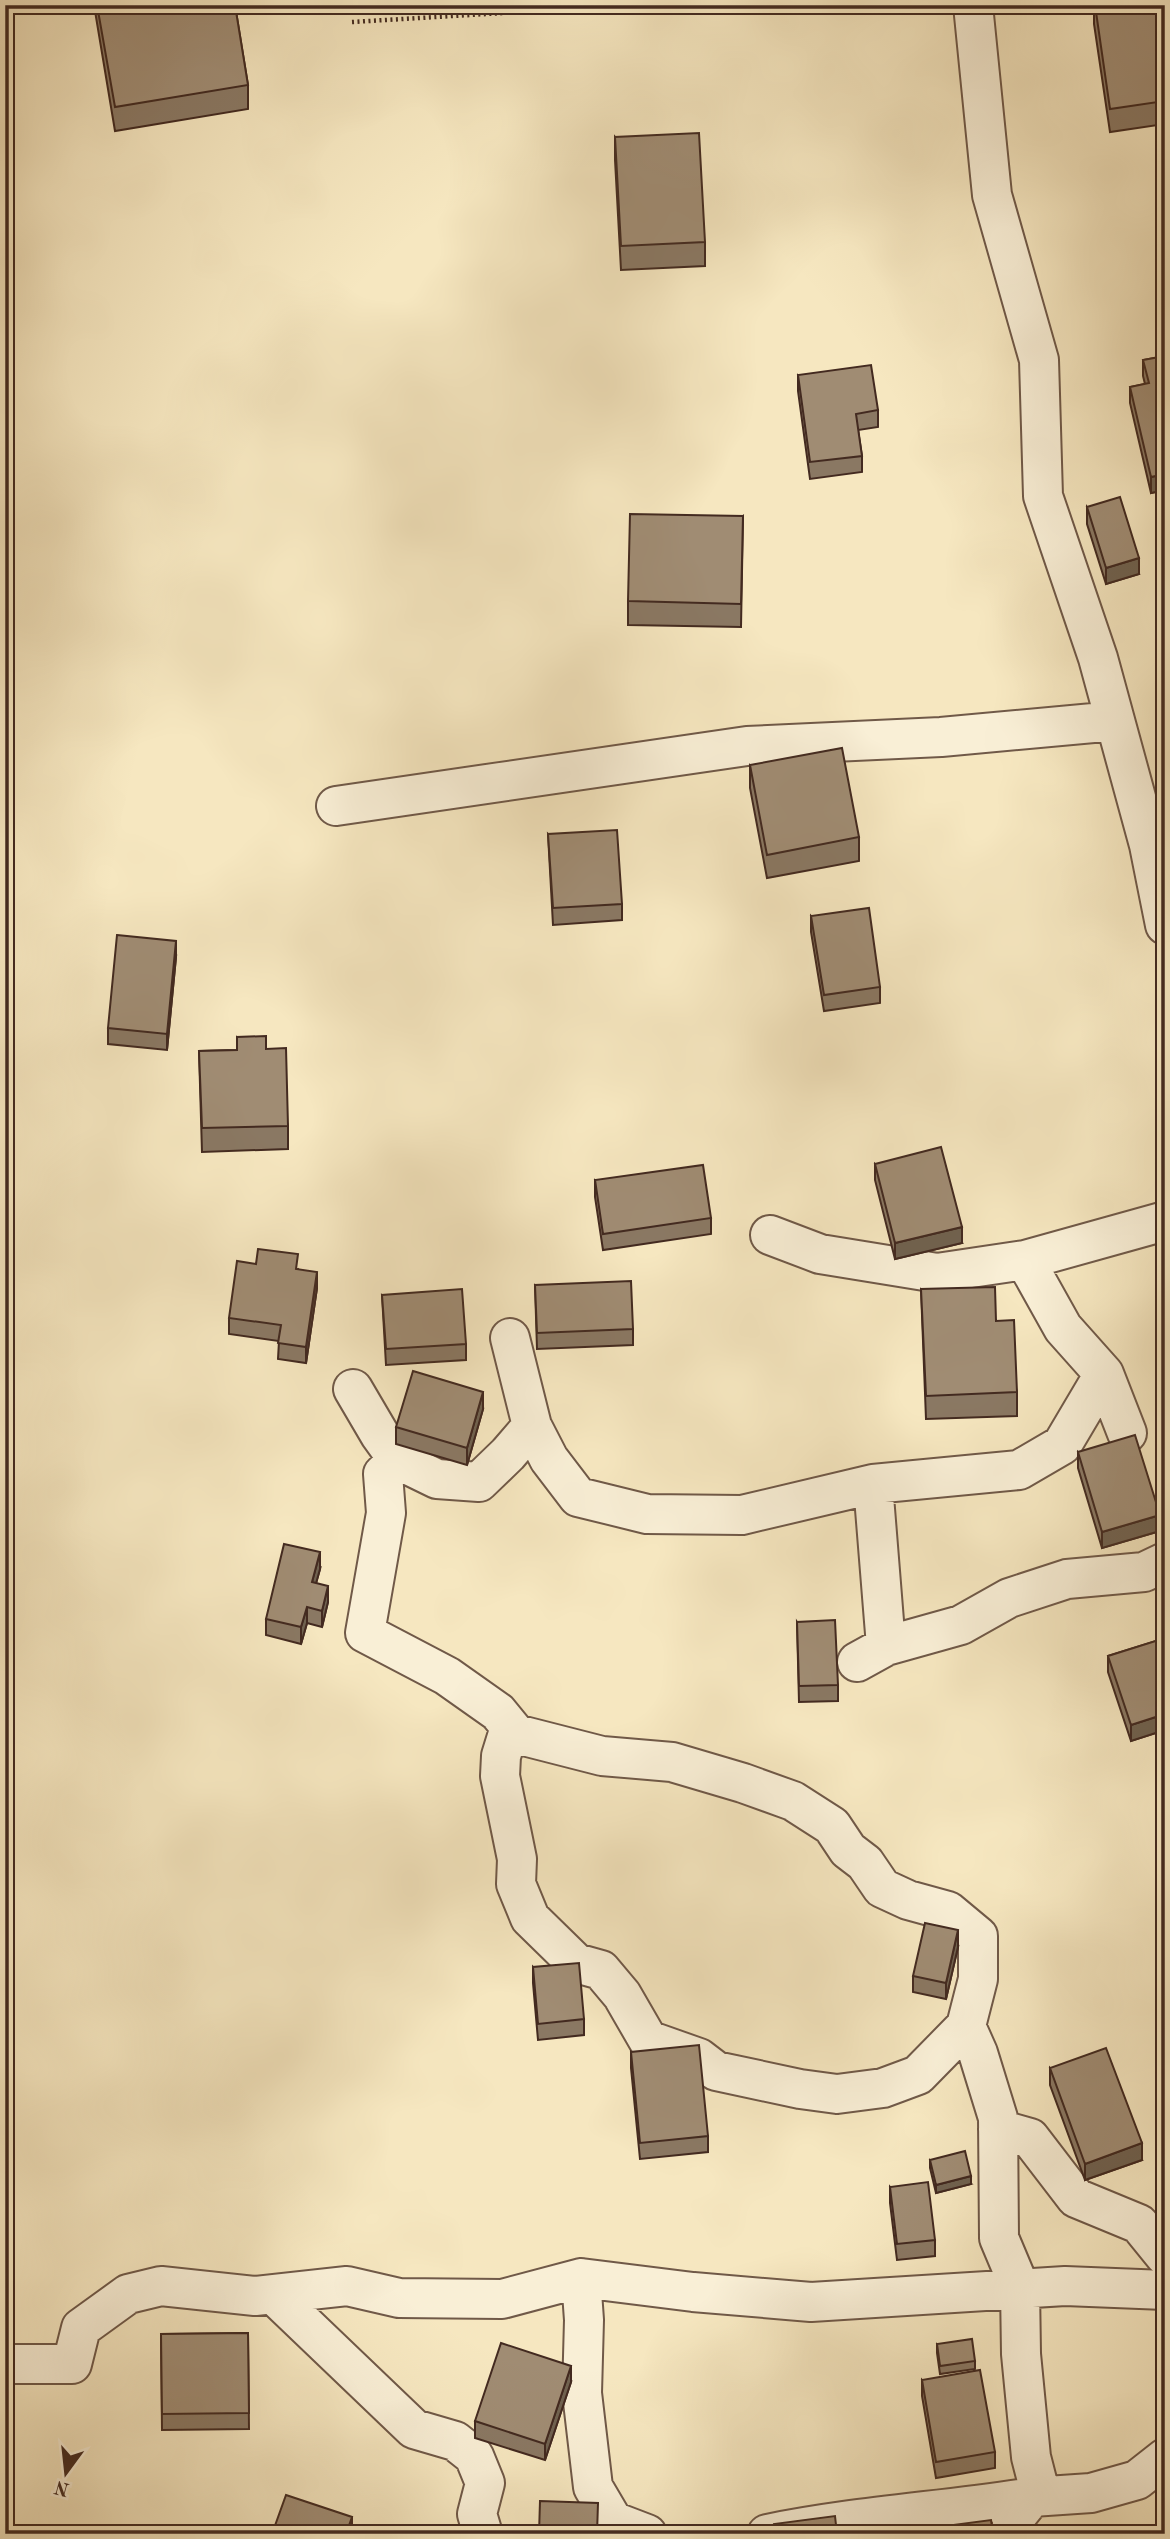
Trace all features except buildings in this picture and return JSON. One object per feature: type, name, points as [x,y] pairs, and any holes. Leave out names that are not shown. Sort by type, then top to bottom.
[{"type":"street","points":[[974,5],[992,195],[1040,360],[1043,496],[1098,658],[1149,845],[1165,925]]},
{"type":"street","points":[[336,806],[747,746],[941,737],[1115,721]]},
{"type":"street","points":[[770,1235],[820,1254],[937,1273],[1026,1260],[1165,1221]]},
{"type":"street","points":[[1026,1260],[1063,1328],[1104,1374],[1127,1433]]},
{"type":"street","points":[[510,1338],[531,1426],[548,1459],[578,1497],[647,1514],[742,1515],[873,1484],[1019,1470],[1062,1446],[1104,1374]]},
{"type":"street","points":[[353,1388],[398,1460],[437,1479],[479,1482],[508,1454],[531,1426]]},
{"type":"street","points":[[398,1460],[383,1474],[386,1513],[365,1633],[447,1676],[498,1712],[516,1734],[602,1756],[672,1762],[732,1779],[793,1801],[822,1819],[832,1826],[848,1850],[865,1863],[882,1888],[908,1900],[948,1911],[978,1936],[978,1979],[966,2025],[918,2075],[883,2088],[837,2094],[716,2071],[699,2058],[648,2040],[622,1994],[601,1970],[576,1963],[530,1917],[516,1884],[517,1859],[500,1776],[501,1756],[509,1727]]},
{"type":"street","points":[[873,1484],[872,1654],[961,1625],[1009,1598],[1067,1578],[1144,1572],[1165,1562]]},
{"type":"street","points":[[966,2025],[978,2053],[998,2118],[999,2238],[1020,2288],[1021,2354],[1037,2497]]},
{"type":"street","points":[[998,2129],[1030,2138],[1076,2199],[1139,2224],[1165,2256]]},
{"type":"street","points":[[581,2278],[584,2320],[582,2393],[593,2487],[627,2529]]},
{"type":"street","points":[[5,2364],[72,2364],[81,2328],[128,2294],[160,2286],[255,2296],[347,2286],[399,2298],[502,2299],[581,2278],[693,2292],[811,2302],[1065,2286],[1165,2290]]},
{"type":"street","points":[[273,2294],[414,2429],[455,2441],[474,2456],[485,2483],[477,2514],[483,2534]]},
{"type":"street","points":[[767,2534],[852,2519],[1091,2493],[1137,2480],[1165,2458]]},
{"type":"street","points":[[1014,2534],[1012,2522],[1037,2497]]},
{"type":"path","points":[[352,22],[638,5]]}]
